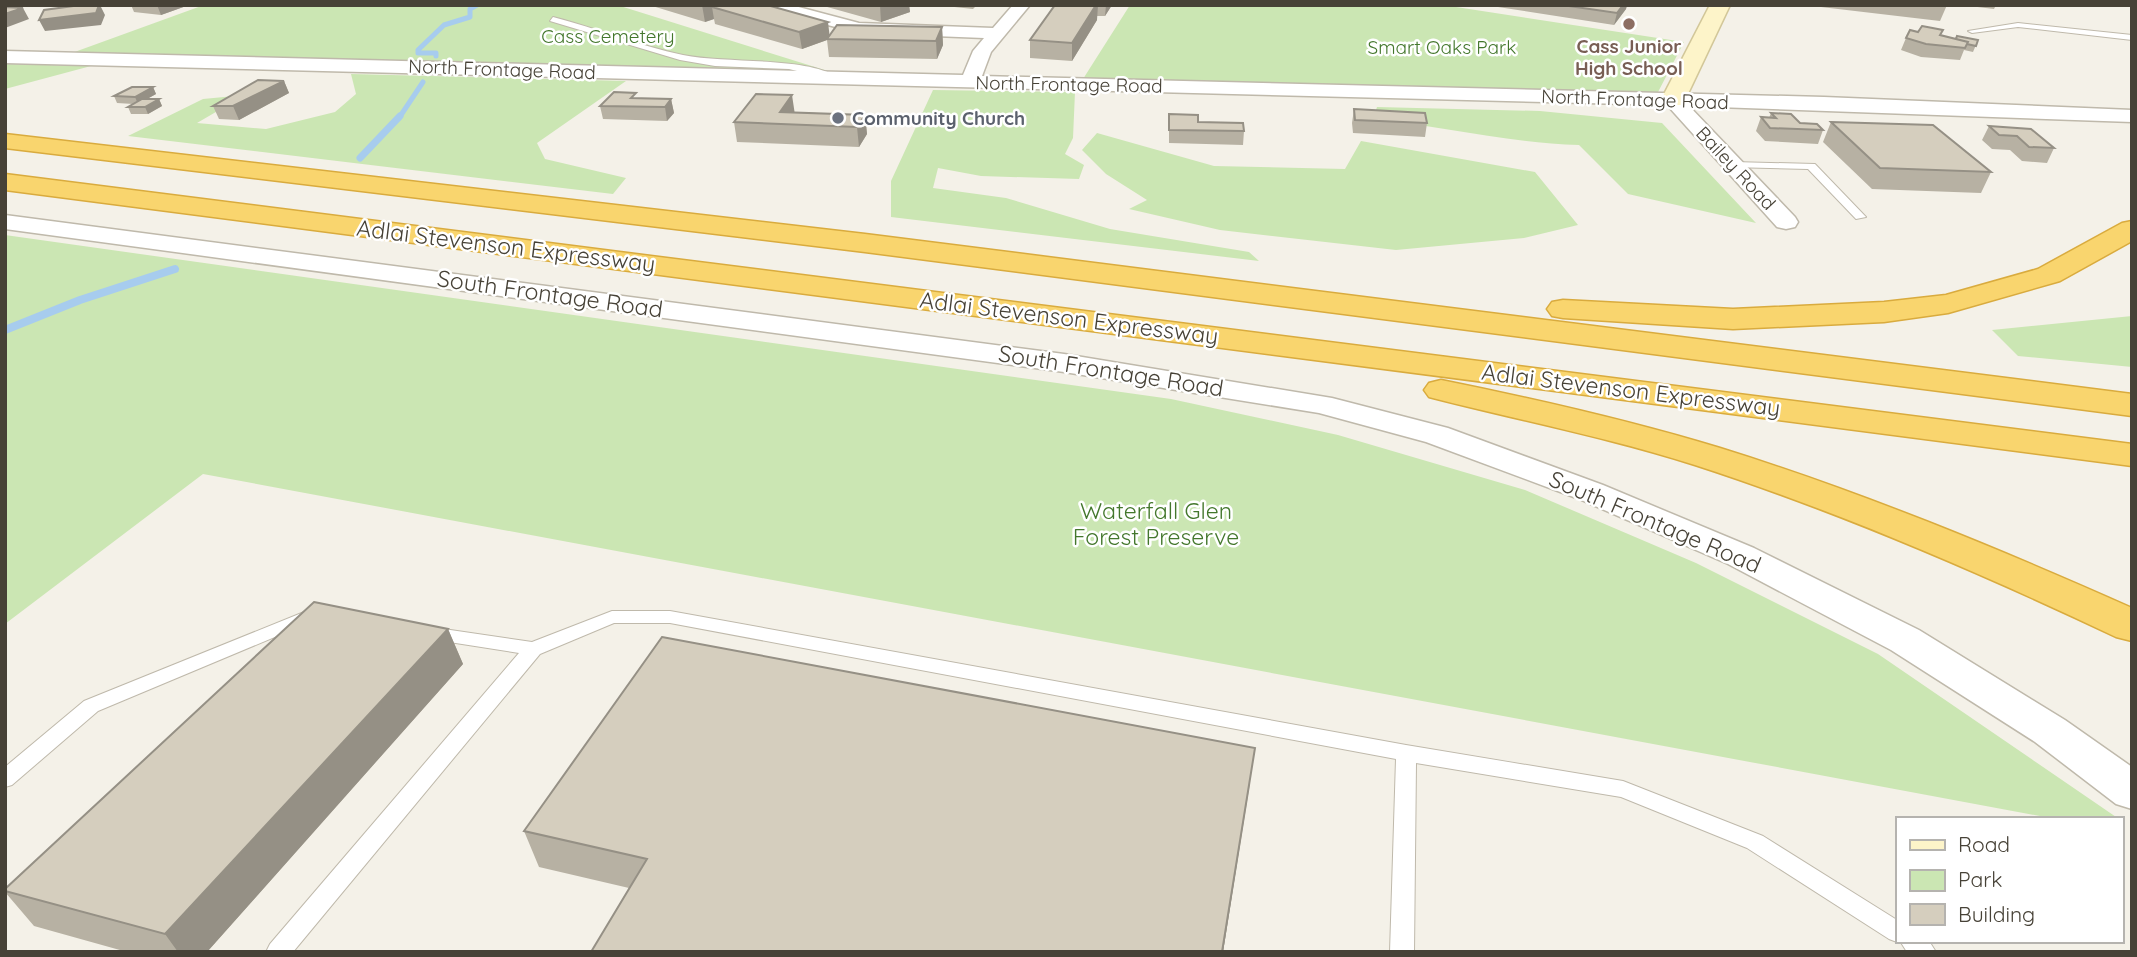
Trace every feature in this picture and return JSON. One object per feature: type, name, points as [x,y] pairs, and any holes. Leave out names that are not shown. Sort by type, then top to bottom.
[{"type":"highway","name":"Adlai Stevenson Expressway","points":[[5,142],[865,243],[2132,405]]},
{"type":"highway","name":"Adlai Stevenson Expressway","points":[[5,182],[2132,455]]},
{"type":"highway","points":[[1234,290],[1733,319],[1884,312],[1948,303],[2049,275],[2132,229]]},
{"type":"highway","points":[[1082,320],[1500,401],[1720,460],[1832,499],[1985,559],[2132,626]]},
{"type":"street","points":[[771,5],[859,28],[998,33]]},
{"type":"street","points":[[971,81],[976,63],[1022,5]]},
{"type":"street","points":[[1673,100],[1720,5]]},
{"type":"street","name":"North Frontage Road","points":[[5,57],[1967,107],[2132,116]]},
{"type":"street","name":"Bailey Road","points":[[1673,100],[1786,222]]},
{"type":"street","name":"South Frontage Road","points":[[5,222],[1064,363],[1321,404],[1424,432],[1591,492],[1741,556],[1905,640],[2050,731],[2132,790]]},
{"type":"lane","points":[[553,19],[680,57],[715,63],[789,65],[833,77]]},
{"type":"lane","points":[[1972,31],[2018,24],[2132,38]]},
{"type":"lane","points":[[1733,165],[1811,166],[1860,217]]},
{"type":"lane","points":[[5,779],[91,706],[311,614],[337,618]]},
{"type":"lane","points":[[278,952],[533,649],[612,617],[670,617],[1406,753],[1623,789],[1755,842],[1896,931]]},
{"type":"lane","points":[[415,631],[533,649]]},
{"type":"lane","points":[[1402,952],[1406,753]]},
{"type":"green space","name":"Cass Cemetery","points":[[204,5],[617,5],[831,72],[69,54]]},
{"type":"green space","name":"Smart Oaks Park","points":[[1130,5],[1443,5],[1684,42],[1657,94],[1083,79]]},
{"type":"green space","points":[[5,64],[91,66],[5,89]]},
{"type":"green space","points":[[351,74],[626,81],[537,143],[545,159],[626,178],[613,194],[128,136],[203,99],[245,95],[197,123],[266,129],[335,112],[356,94]]},
{"type":"green space","points":[[933,90],[1075,92],[1073,138],[1065,154],[1084,165],[1079,179],[981,176],[938,168],[933,188],[1006,198],[1110,229],[1249,252],[1259,261],[891,217],[891,181]]},
{"type":"green space","points":[[1377,107],[1540,111],[1662,123],[1756,223],[1628,194],[1579,145],[1527,141],[1373,119]]},
{"type":"green space","points":[[1097,133],[1214,166],[1345,169],[1361,141],[1535,172],[1578,225],[1524,238],[1396,250],[1220,230],[1129,209],[1147,200],[1106,174],[1082,150]]},
{"type":"green space","name":"Waterfall Glen Forest Preserve","points":[[5,235],[1171,399],[1338,435],[1525,490],[1696,563],[1878,654],[2116,817],[2045,817],[203,474],[5,624]]},
{"type":"green space","points":[[2132,316],[2132,367],[2018,356],[1992,330]]},
{"type":"building","points":[[99,5],[96,13],[39,20],[44,10]]},
{"type":"building","points":[[767,5],[828,22],[799,32],[712,7]]},
{"type":"building","points":[[1055,5],[1096,5],[1072,43],[1030,40]]},
{"type":"building","points":[[1562,5],[1623,5],[1617,13]]},
{"type":"building","points":[[5,7],[23,8],[5,14]]},
{"type":"building","points":[[837,25],[942,27],[936,41],[827,39]]},
{"type":"building","points":[[1922,26],[1943,30],[1940,35],[1968,42],[1965,48],[1926,44],[1906,38],[1910,30],[1918,32]]},
{"type":"building","points":[[1957,36],[1978,40],[1976,46],[1956,39]]},
{"type":"building","points":[[258,80],[284,81],[233,106],[213,106]]},
{"type":"building","points":[[132,87],[153,87],[135,97],[114,96]]},
{"type":"building","points":[[614,92],[636,93],[631,98],[671,99],[665,107],[600,106]]},
{"type":"building","points":[[756,94],[792,95],[780,112],[865,115],[857,127],[734,122]]},
{"type":"building","points":[[142,99],[159,99],[145,107],[128,107]]},
{"type":"building","points":[[1354,109],[1425,113],[1427,123],[1355,120]]},
{"type":"building","points":[[1771,113],[1791,114],[1800,123],[1817,124],[1823,130],[1770,128],[1761,117],[1776,118]]},
{"type":"building","points":[[1169,114],[1198,115],[1198,122],[1243,123],[1244,131],[1169,130]]},
{"type":"building","points":[[1831,122],[1933,125],[1991,172],[1880,168]]},
{"type":"building","points":[[1989,126],[2031,129],[2054,148],[2029,147],[2017,136],[1999,135]]},
{"type":"building","points":[[314,602],[448,629],[165,934],[5,891],[5,889]]},
{"type":"building","points":[[662,637],[1255,748],[1222,952],[591,952],[647,859],[524,831]]},
{"type":"waterway","points":[[436,56],[436,53],[418,53],[418,50],[444,25],[470,17],[470,9],[477,5]]},
{"type":"waterway","points":[[399,118],[423,82]]},
{"type":"waterway","points":[[360,158],[400,116]]},
{"type":"waterway","points":[[5,330],[80,300],[175,269]]},
{"type":"place","name":"Cass Junior High School","points":[[1629,24]]},
{"type":"place","name":"Community Church","points":[[838,118]]}]
